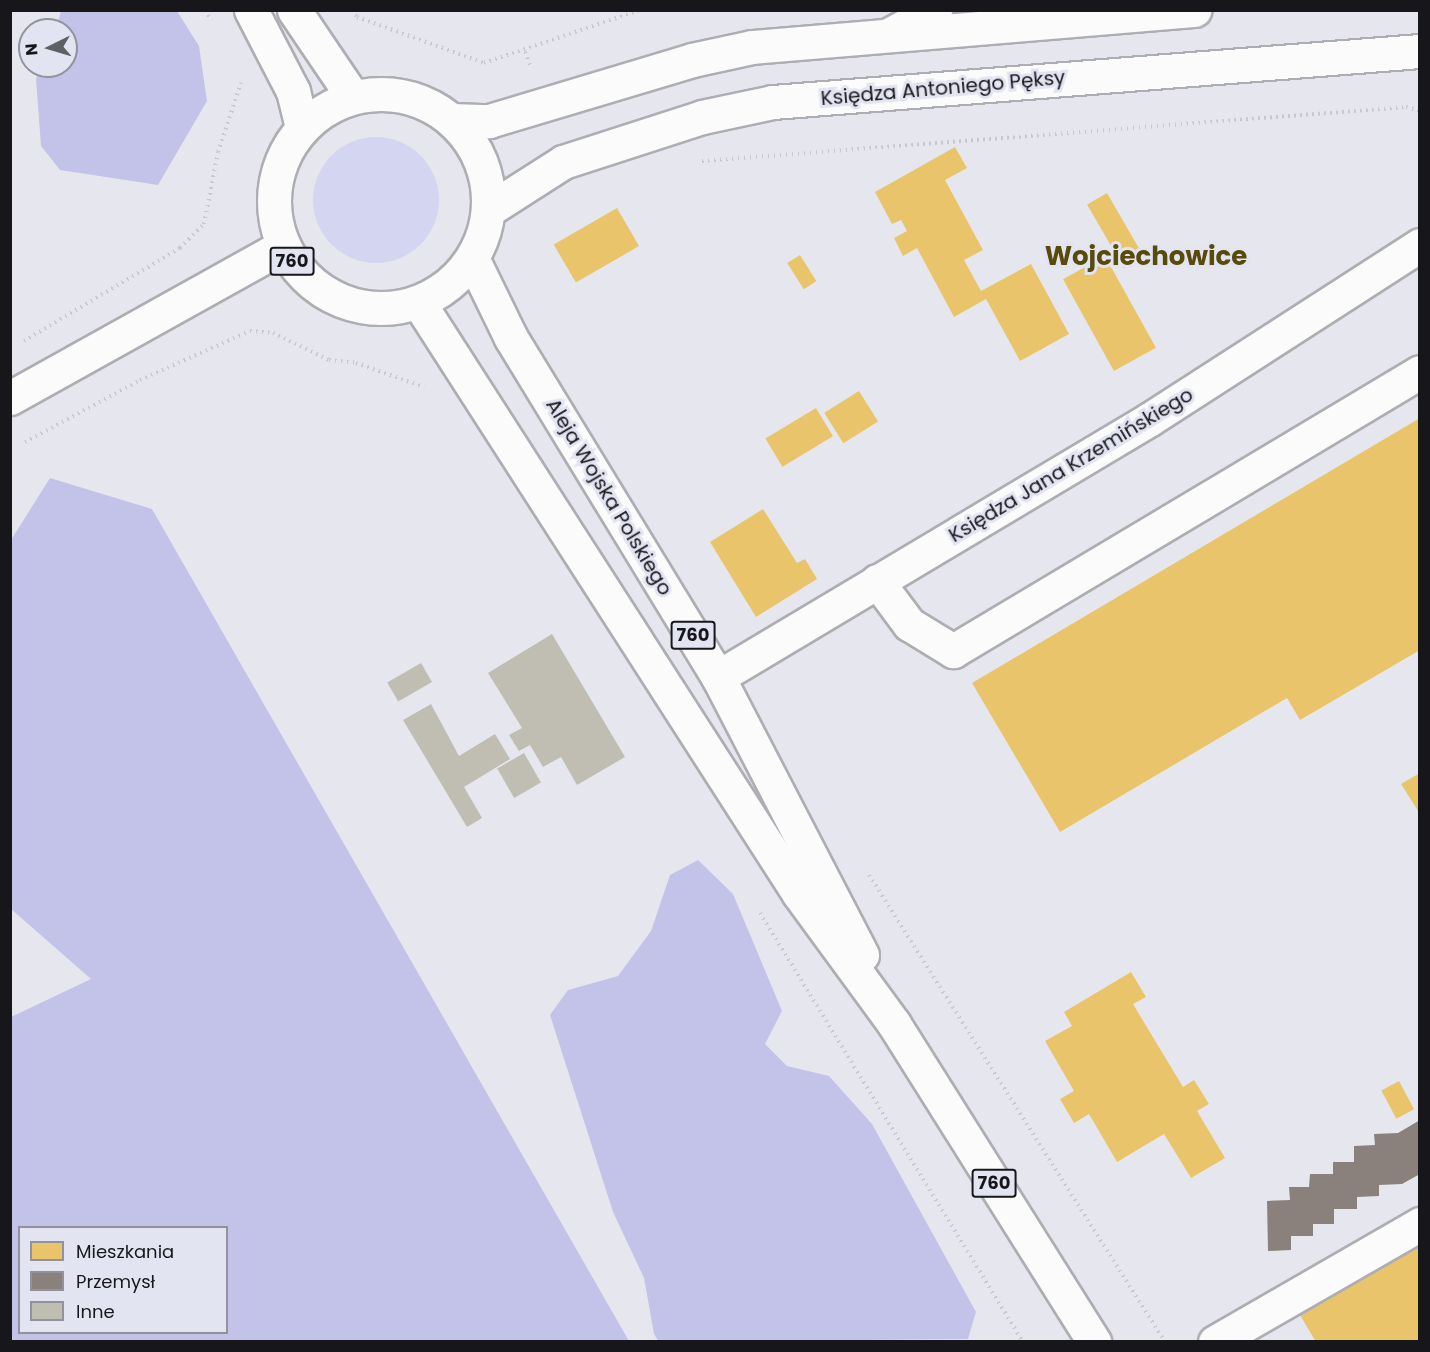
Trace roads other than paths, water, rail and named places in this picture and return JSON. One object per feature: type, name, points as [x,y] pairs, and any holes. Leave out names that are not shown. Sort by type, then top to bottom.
[{"type":"main road","points":[[251,10],[289,82],[302,128]]},
{"type":"main road","points":[[294,10],[353,97]]},
{"type":"main road","points":[[892,33],[935,10]]},
{"type":"main road","points":[[452,120],[489,121],[722,53],[892,33],[1194,10]]},
{"type":"main road","name":"Księdza Antoniego Pęksy","points":[[488,210],[562,162],[702,117],[773,102],[1419,51]]},
{"type":"main road","name":"760","points":[[405,96],[452,120],[481,161],[488,210],[471,258],[442,290],[418,303],[393,309],[341,302],[298,271],[283,246],[274,218],[274,185],[284,154],[302,128],[353,97],[405,96]]},
{"type":"main road","points":[[10,398],[283,246]]},
{"type":"main road","name":"Księdza Jana Krzemińskiego","points":[[718,677],[1150,419],[1419,246]]},
{"type":"main road","name":"Aleja Wojska Polskiego","points":[[471,258],[511,338],[718,677],[824,874],[894,1024]]},
{"type":"main road","name":"Aleja Wojska Polskiego","points":[[418,303],[463,369],[799,894],[894,1024],[1094,1341]]},
{"type":"main road","points":[[877,581],[909,624],[953,651],[1419,372]]},
{"type":"main road","points":[[1215,1341],[1419,1224]]},
{"type":"district","name":"Wojciechowice","points":[[1146,257]]}]
